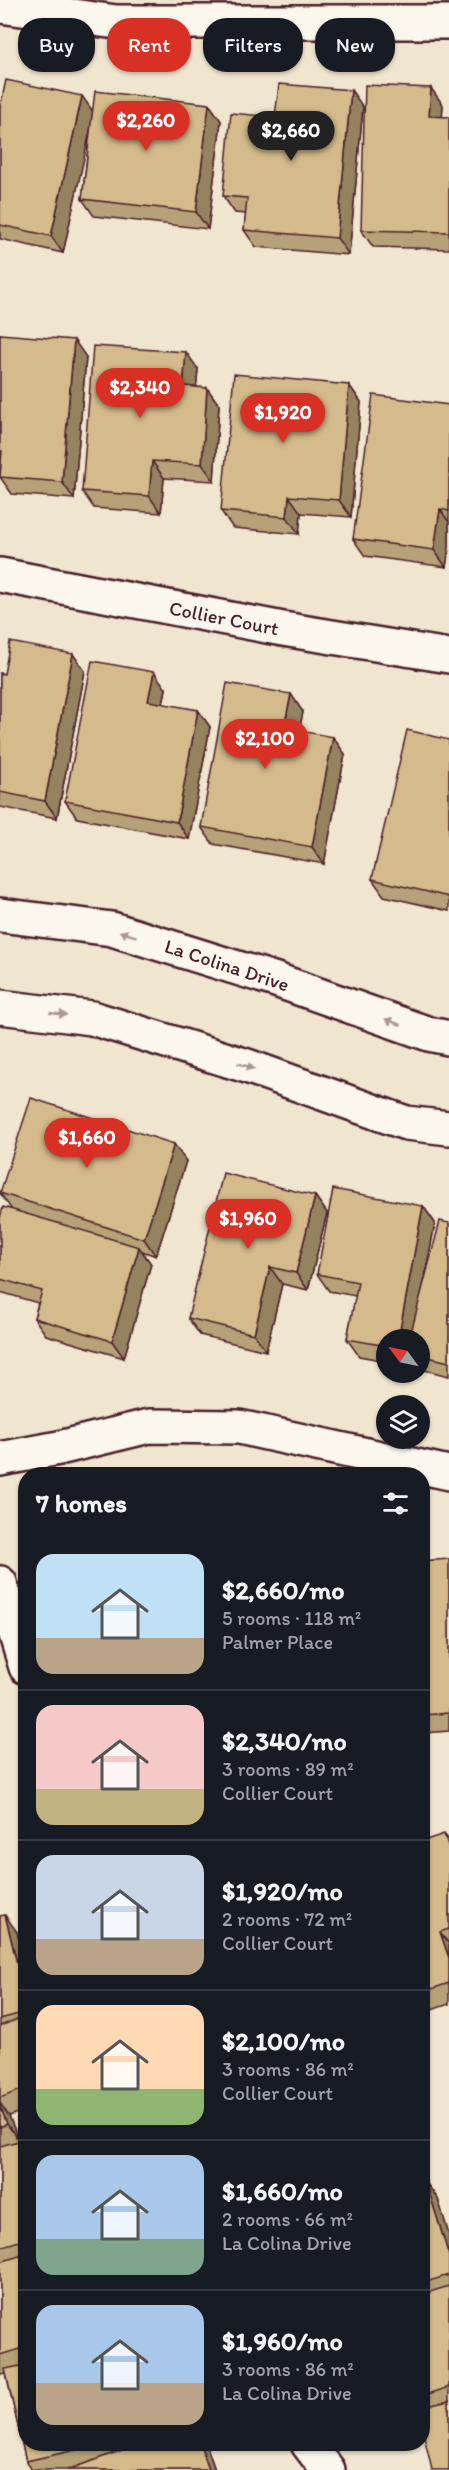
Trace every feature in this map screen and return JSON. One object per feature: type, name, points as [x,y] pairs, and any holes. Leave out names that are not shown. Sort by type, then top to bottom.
[{"type":"street","points":[[0,6],[116,22],[449,22]]},
{"type":"street","name":"Collier Court","points":[[0,575],[283,629],[449,656]]},
{"type":"street","name":"La Colina Drive","points":[[0,915],[112,928],[276,980],[429,1034],[449,1038]]},
{"type":"street","points":[[0,1007],[92,1018],[247,1066],[406,1123],[449,1128]]},
{"type":"street","points":[[0,1459],[59,1448],[149,1426],[239,1427],[422,1467]]},
{"type":"street","points":[[430,1469],[449,1473]]},
{"type":"street","points":[[0,1583],[18,1641]]},
{"type":"street","points":[[313,2451],[328,2470]]},
{"type":"building","points":[[6,80],[82,96],[51,236],[0,225],[0,108]]},
{"type":"building","points":[[279,84],[351,90],[337,238],[244,230],[247,198],[223,196],[231,113],[275,117]]},
{"type":"building","points":[[365,85],[431,88],[429,116],[449,117],[449,232],[361,230]]},
{"type":"building","points":[[95,91],[209,104],[196,212],[82,199]]},
{"type":"building","points":[[0,334],[74,340],[62,482],[0,477],[2,451],[0,451]]},
{"type":"building","points":[[93,346],[186,352],[183,386],[207,388],[202,464],[152,461],[149,496],[82,491]]},
{"type":"building","points":[[234,374],[349,385],[339,500],[289,496],[287,517],[221,511]]},
{"type":"building","points":[[373,395],[449,405],[449,511],[440,509],[434,550],[353,539]]},
{"type":"building","points":[[10,642],[73,654],[45,801],[0,792],[0,673],[4,674]]},
{"type":"building","points":[[92,661],[154,672],[148,701],[198,710],[177,822],[65,801]]},
{"type":"building","points":[[227,683],[291,694],[284,728],[333,737],[312,847],[201,827]]},
{"type":"building","points":[[407,730],[449,740],[449,897],[372,879]]},
{"type":"building","points":[[31,1098],[174,1144],[144,1239],[0,1193]]},
{"type":"building","points":[[223,1173],[315,1196],[296,1273],[270,1267],[254,1334],[188,1318]]},
{"type":"building","points":[[333,1189],[423,1206],[400,1329],[376,1329],[376,1344],[347,1339],[358,1282],[317,1274]]},
{"type":"building","points":[[3,1207],[139,1247],[112,1341],[34,1318],[42,1291],[0,1279],[0,1218]]},
{"type":"building","points":[[440,1221],[449,1223],[449,1362],[430,1357],[430,1329],[412,1329]]},
{"type":"building","points":[[449,1559],[449,1713],[430,1714],[430,1560]]},
{"type":"building","points":[[444,1834],[449,1848],[449,1929],[440,1932],[449,1958],[449,1983],[430,1990],[430,1839]]},
{"type":"building","points":[[5,1915],[18,1968],[18,2014],[0,2019],[0,1916]]},
{"type":"building","points":[[18,2019],[18,2091],[0,2098],[0,2026]]},
{"type":"building","points":[[0,2106],[7,2124],[0,2127]]},
{"type":"building","points":[[18,2141],[18,2241],[0,2247],[0,2146]]},
{"type":"building","points":[[430,2195],[449,2256],[449,2275],[430,2281]]},
{"type":"building","points":[[18,2256],[18,2349],[0,2355],[0,2262]]},
{"type":"building","points":[[449,2286],[449,2387],[430,2394],[430,2292]]},
{"type":"building","points":[[18,2367],[18,2426],[5,2369]]},
{"type":"building","points":[[449,2401],[449,2470],[432,2470],[428,2451],[430,2451],[430,2405]]},
{"type":"building","points":[[24,2451],[71,2451],[26,2461]]},
{"type":"building","points":[[120,2451],[202,2451],[209,2470],[67,2470]]}]
